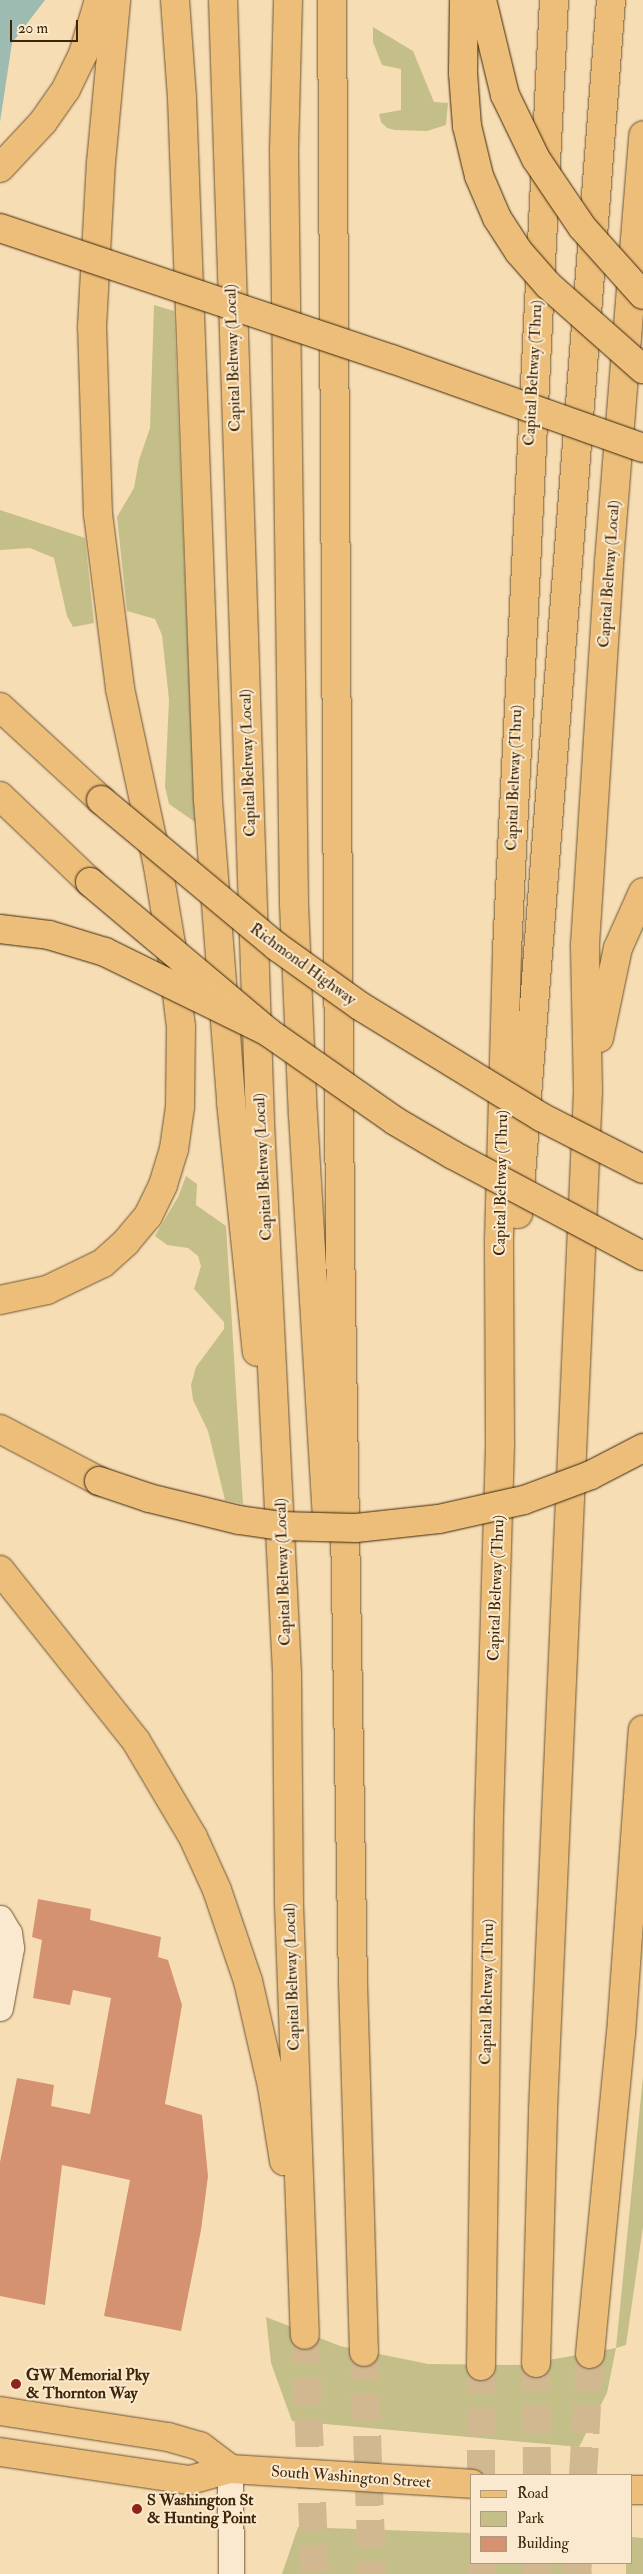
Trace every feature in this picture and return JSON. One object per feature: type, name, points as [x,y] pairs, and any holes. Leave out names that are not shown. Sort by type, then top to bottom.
[{"type":"main road","points":[[0,168],[43,122],[66,89],[83,54],[99,0]]},
{"type":"main road","points":[[0,1300],[47,1290],[103,1263],[126,1242],[148,1216],[163,1185],[174,1149],[180,1107],[182,1036],[171,944],[158,866],[120,688],[98,515],[92,327],[100,173],[116,0]]},
{"type":"main road","points":[[175,0],[182,98],[195,517],[208,800],[231,1102],[254,1342],[276,1413]]},
{"type":"main road","name":"Capital Beltway (Local)","points":[[0,1570],[136,1741],[193,1838],[231,1926],[260,2026],[272,2086],[305,2335],[289,1904],[287,1674],[276,1413],[260,1122],[223,0]]},
{"type":"main road","points":[[276,0],[284,150]]},
{"type":"main road","points":[[288,0],[284,150],[287,519],[294,904],[303,1116],[353,1982]]},
{"type":"main road","points":[[332,0],[340,1240],[353,1982],[364,2352]]},
{"type":"main road","points":[[464,0],[463,73],[467,126],[479,176],[497,218],[519,252],[548,285],[643,369]]},
{"type":"main road","points":[[482,0],[489,39],[506,95],[536,159],[582,227],[643,295]]},
{"type":"main road","name":"Capital Beltway (Thru)","points":[[481,2366],[489,1816],[500,1442],[498,1240],[507,951],[554,0]]},
{"type":"main road","points":[[500,1442],[611,0]]},
{"type":"main road","name":"Capital Beltway (Local)","points":[[536,2363],[543,2110],[588,1091],[585,945],[609,562],[643,135]]},
{"type":"main road","points":[[0,228],[392,359],[643,448]]},
{"type":"main road","name":"Richmond Highway","points":[[0,707],[101,800],[276,946],[360,1006],[455,1066],[541,1117],[643,1169]]},
{"type":"main road","points":[[0,796],[90,882],[268,1032],[395,1120],[453,1155],[643,1256]]},
{"type":"main road","points":[[588,1091],[618,948],[643,892]]},
{"type":"main road","points":[[0,929],[49,935],[105,952],[268,1032]]},
{"type":"main road","points":[[0,1430],[99,1481],[149,1498],[239,1520],[316,1528],[399,1525],[482,1510],[558,1488],[643,1448]]},
{"type":"main road","points":[[590,2354],[621,2034],[643,1730]]},
{"type":"main road","points":[[621,2034],[643,1954]]},
{"type":"main road","points":[[0,2411],[168,2437],[200,2446],[230,2469]]},
{"type":"main road","name":"South Washington Street","points":[[0,2452],[190,2480],[230,2469],[470,2484]]},
{"type":"street","points":[[0,1918],[9,1933],[11,1948],[0,2008]]},
{"type":"street","points":[[230,2469],[232,2574]]},
{"type":"green space","points":[[373,27],[413,51],[434,102],[448,103],[446,125],[427,131],[395,130],[387,128],[381,122],[379,114],[401,110],[401,69],[382,65],[373,42]]},
{"type":"green space","points":[[154,305],[174,311],[195,822],[169,804],[165,787],[169,700],[162,635],[155,619],[127,611],[117,517],[134,488],[139,460],[150,428]]},
{"type":"green space","points":[[0,510],[85,538],[94,623],[73,627],[67,616],[54,558],[30,548],[0,550]]},
{"type":"green space","points":[[186,1176],[197,1184],[196,1205],[226,1226],[243,1504],[225,1500],[208,1431],[193,1400],[191,1385],[196,1367],[224,1329],[224,1322],[194,1289],[201,1266],[198,1256],[188,1248],[167,1245],[155,1236],[178,1197]]},
{"type":"green space","points":[[643,2076],[643,2227],[626,2345],[616,2348]]},
{"type":"green space","points":[[266,2317],[340,2346],[428,2364],[521,2365],[616,2348],[607,2393],[579,2447],[292,2421],[271,2363]]},
{"type":"green space","points":[[298,2527],[470,2533],[470,2564],[589,2564],[592,2574],[282,2574]]},
{"type":"green space","points":[[633,2537],[643,2538],[643,2574],[626,2574],[626,2564],[633,2564]]},
{"type":"water","points":[[0,0],[45,0],[12,43],[0,122]]},
{"type":"building","points":[[38,1899],[91,1909],[90,1920],[161,1937],[158,1957],[168,1960],[182,2005],[165,2104],[202,2115],[208,2176],[201,2230],[181,2331],[104,2316],[130,2180],[62,2165],[45,2305],[0,2296],[0,2162],[17,2078],[54,2085],[51,2106],[90,2114],[111,1998],[73,1990],[70,2005],[33,1998],[42,1940],[32,1937]]},
{"type":"tunnel","points":[[305,2335],[315,2574]]},
{"type":"tunnel","points":[[364,2352],[372,2574]]},
{"type":"tunnel","points":[[583,2474],[590,2354]]},
{"type":"tunnel","points":[[536,2363],[537,2474]]},
{"type":"tunnel","points":[[481,2366],[481,2474]]},
{"type":"tunnel","points":[[482,2564],[482,2574]]},
{"type":"tunnel","points":[[538,2564],[538,2574]]},
{"type":"tunnel","points":[[577,2574],[578,2564]]},
{"type":"place","name":"GW Memorial Pky & Thornton Way","points":[[16,2384]]},
{"type":"place","name":"S Washington St & Hunting Point","points":[[137,2509]]}]
